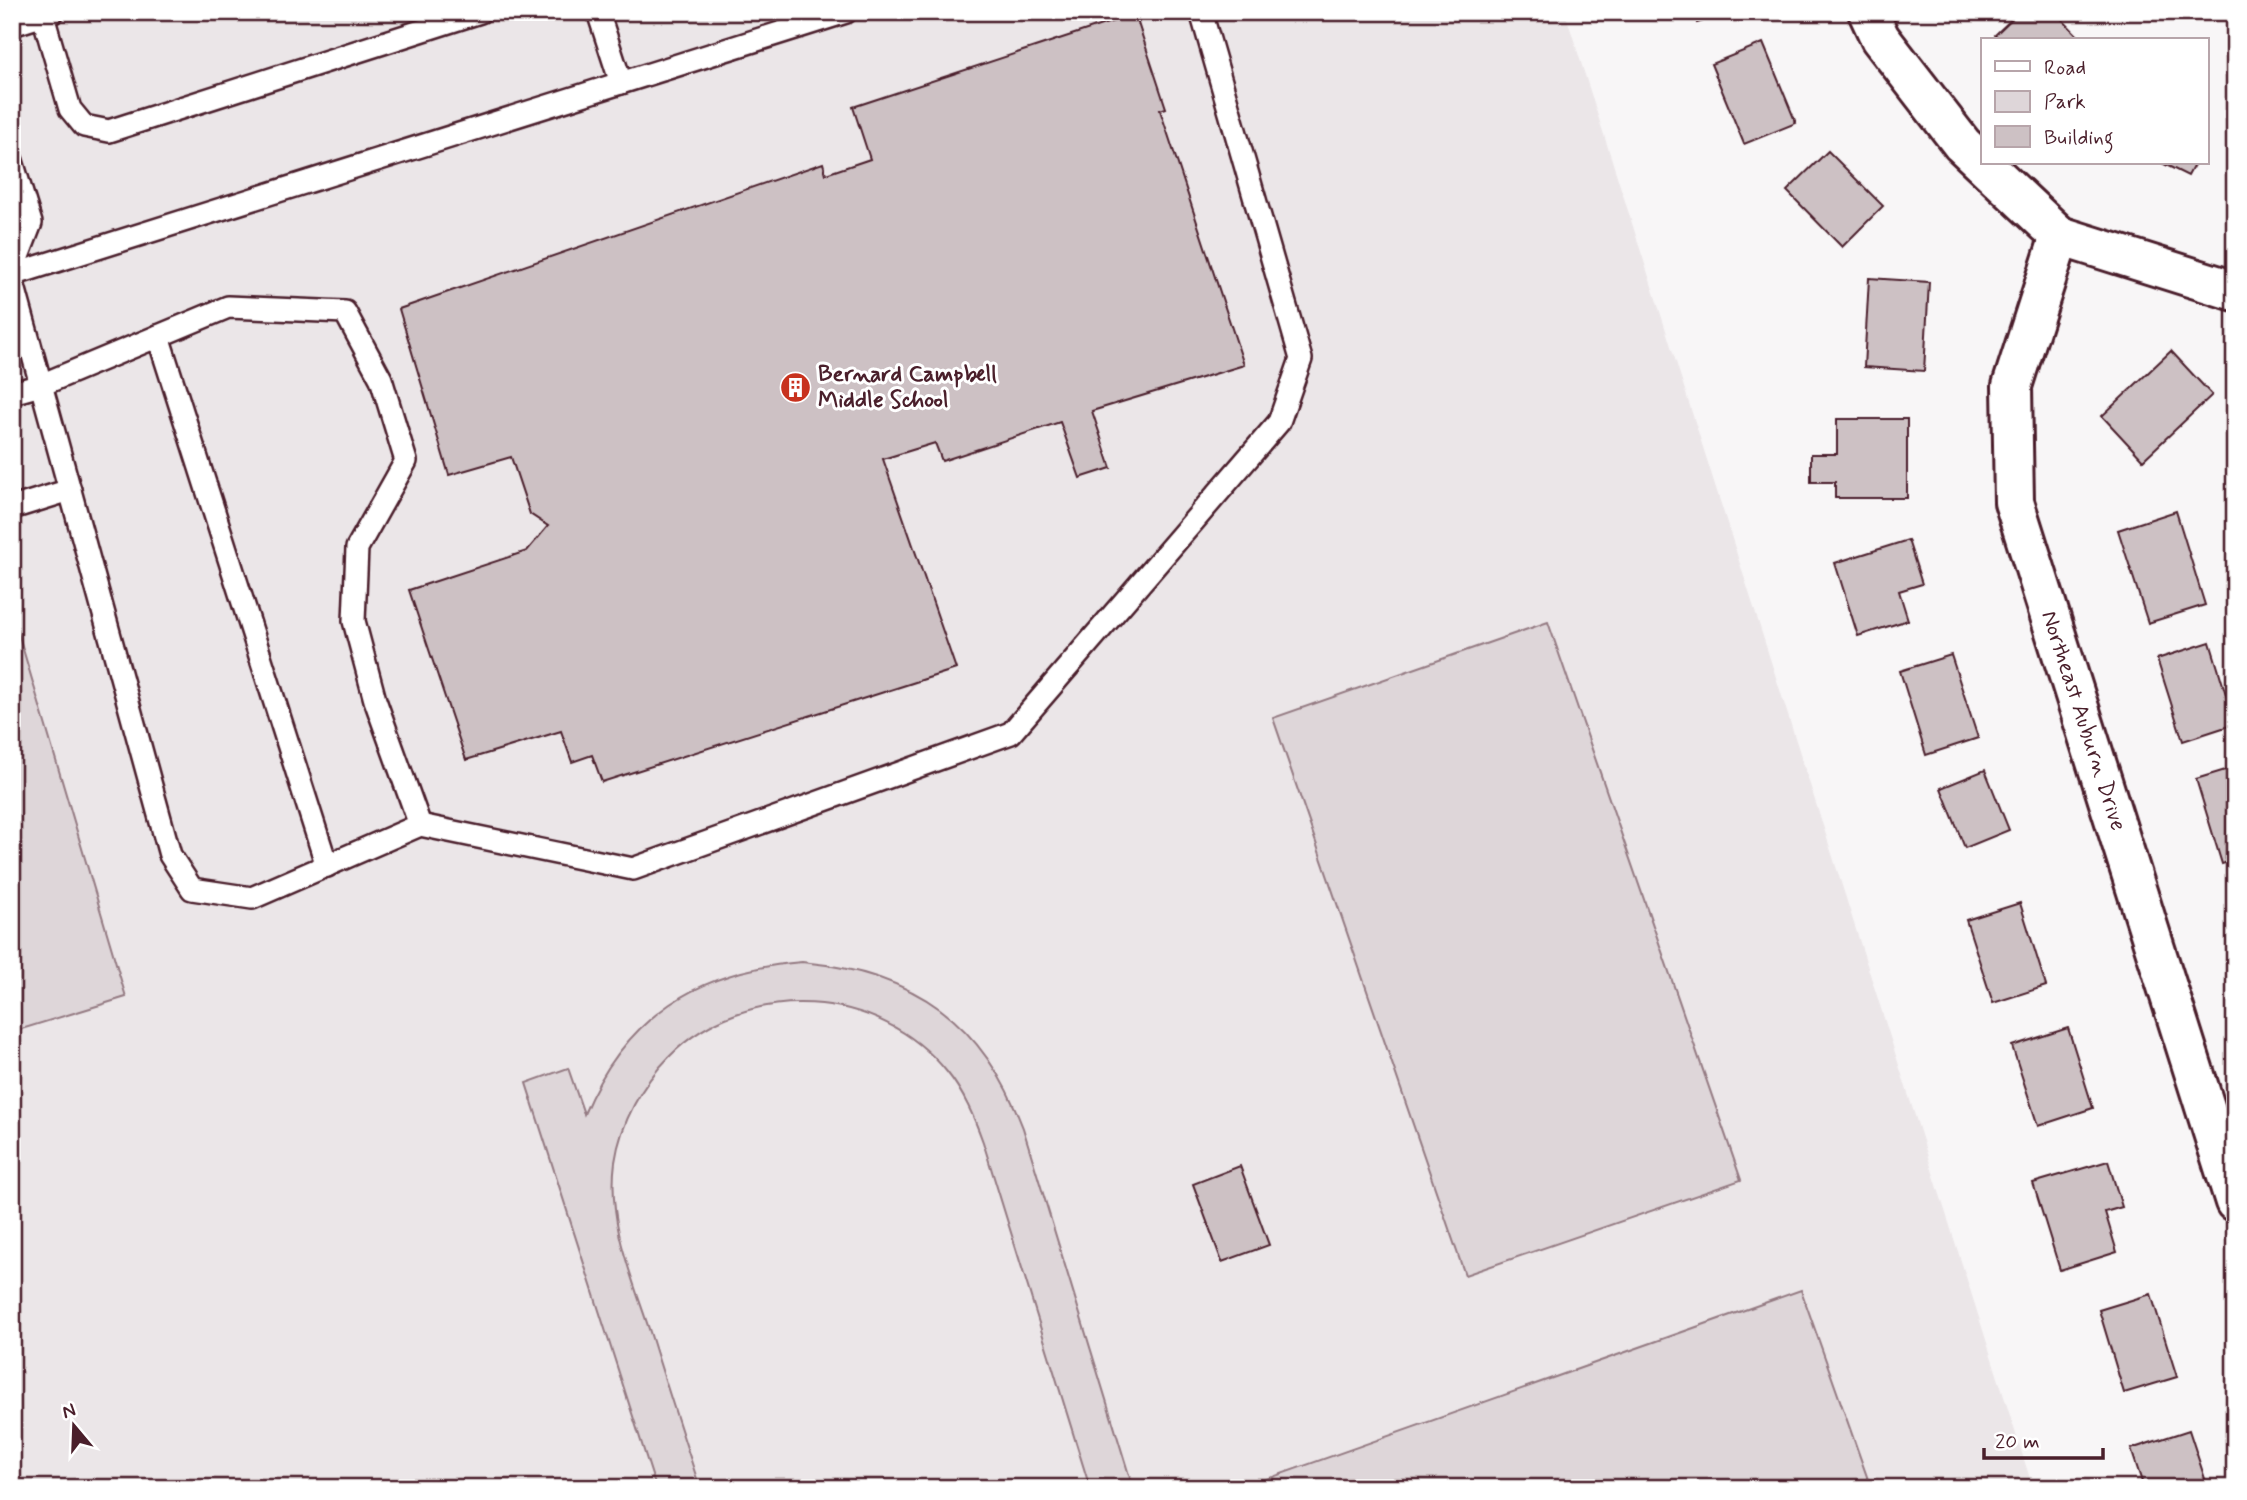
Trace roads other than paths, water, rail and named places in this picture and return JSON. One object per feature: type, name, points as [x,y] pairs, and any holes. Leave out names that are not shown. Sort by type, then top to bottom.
[{"type":"street","points":[[1868,12],[1880,38],[1962,144],[1981,162]]},
{"type":"street","points":[[1983,164],[2060,236],[2235,291]]},
{"type":"street","name":"Northeast Auburn Drive","points":[[2060,236],[2012,386],[2014,502],[2235,1202]]},
{"type":"lane","points":[[12,25],[48,14],[71,109],[84,126],[109,131],[480,12]]},
{"type":"lane","points":[[598,12],[621,83]]},
{"type":"lane","points":[[12,275],[846,12]]},
{"type":"lane","points":[[12,161],[31,223],[12,275],[170,855],[192,890],[252,898],[420,825],[633,869],[1011,733],[1279,422],[1301,359],[1201,12]]},
{"type":"lane","points":[[12,393],[41,385],[228,307],[345,312],[381,379],[406,460],[357,548],[354,621],[374,700],[420,825]]},
{"type":"lane","points":[[158,335],[327,866]]},
{"type":"lane","points":[[12,508],[70,490]]},
{"type":"place","name":"Bernard Campbell Middle School","points":[[795,388]]}]
